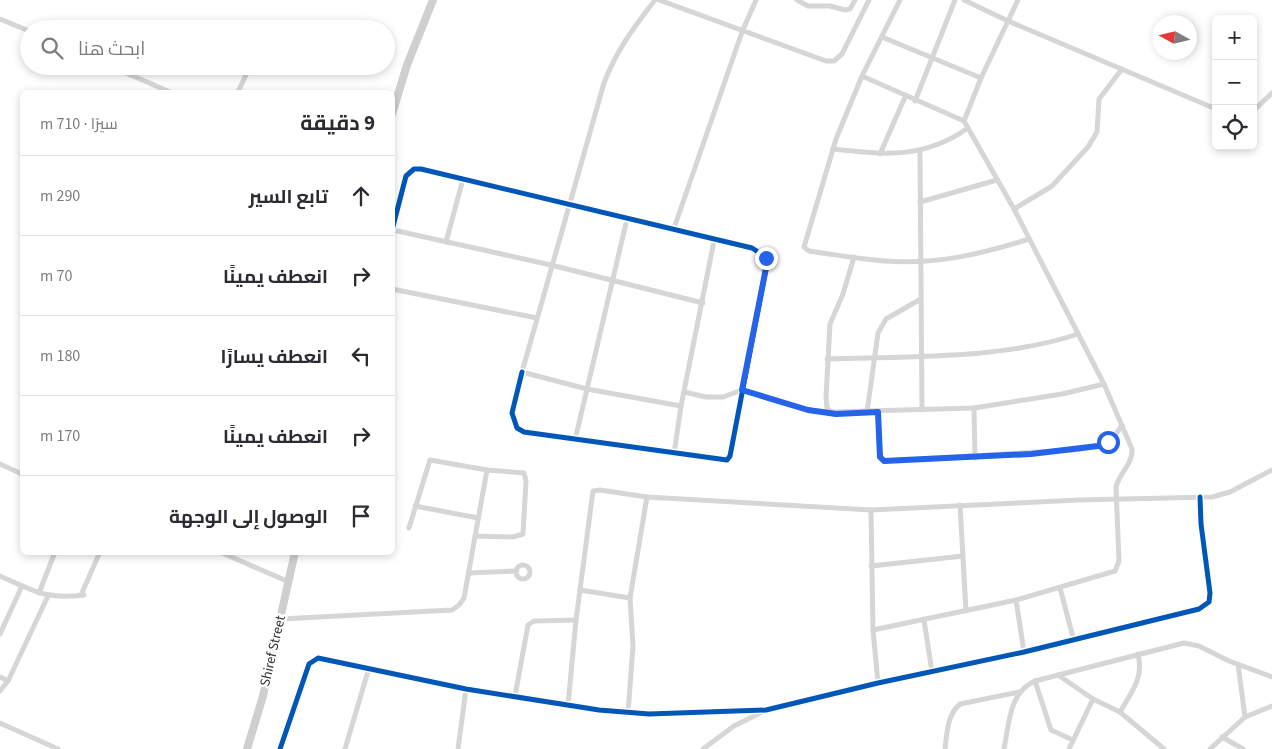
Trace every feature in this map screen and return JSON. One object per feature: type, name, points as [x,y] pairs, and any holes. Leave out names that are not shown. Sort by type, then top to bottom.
[{"type":"main road","points":[[395,104],[407,65],[433,0]]},
{"type":"main road","name":"Shiref Street","points":[[248,749],[261,704],[294,555]]},
{"type":"street","points":[[395,218],[406,176],[410,171],[421,169],[569,205],[673,230],[714,241],[752,248],[763,255],[767,263],[730,456],[727,460],[541,436],[516,428],[512,413],[551,265],[569,205],[613,59],[628,35],[655,0]]},
{"type":"street","points":[[659,0],[815,59],[834,61],[842,54],[869,0]]},
{"type":"street","points":[[673,230],[742,32],[756,0]]},
{"type":"street","points":[[797,0],[808,6],[830,6],[845,10],[850,9],[856,0]]},
{"type":"street","points":[[900,0],[862,76],[833,149],[804,246],[809,251],[886,262],[920,262],[974,255],[1029,239]]},
{"type":"street","points":[[915,101],[955,0]]},
{"type":"street","points":[[964,0],[1008,21],[1212,107]]},
{"type":"street","points":[[964,121],[981,78],[1018,0]]},
{"type":"street","points":[[0,19],[20,27]]},
{"type":"street","points":[[882,37],[981,78]]},
{"type":"street","points":[[1014,209],[1052,186],[1088,147],[1097,132],[1099,99],[1122,69]]},
{"type":"street","points":[[131,75],[165,90]]},
{"type":"street","points":[[239,90],[246,75]]},
{"type":"street","points":[[862,76],[905,97],[964,121],[1014,209],[1104,384],[1132,449],[1133,457],[1118,479],[1116,499],[1118,567],[1110,574],[1016,600],[873,630]]},
{"type":"street","points":[[1257,107],[1272,93]]},
{"type":"street","points":[[880,154],[905,97]]},
{"type":"street","points":[[833,149],[880,154],[920,151],[946,142],[968,128]]},
{"type":"street","points":[[920,151],[920,356],[922,410]]},
{"type":"street","points":[[446,242],[463,179]]},
{"type":"street","points":[[920,202],[998,180]]},
{"type":"street","points":[[575,440],[614,282],[627,219]]},
{"type":"street","points":[[395,231],[551,265],[703,303]]},
{"type":"street","points":[[674,454],[681,406],[714,241]]},
{"type":"street","points":[[831,412],[827,408],[826,397],[827,359],[832,316],[844,294],[854,257]]},
{"type":"street","points":[[395,290],[537,318]]},
{"type":"street","points":[[867,412],[873,357],[878,333],[886,319],[920,300]]},
{"type":"street","points":[[827,359],[920,356],[987,351],[1041,344],[1078,334]]},
{"type":"street","points":[[522,372],[587,389],[681,406]]},
{"type":"street","points":[[684,392],[706,397],[723,397],[742,390],[808,410],[878,412],[974,408],[1062,394],[1104,384]]},
{"type":"street","points":[[974,408],[974,458]]},
{"type":"street","points":[[878,412],[880,457],[884,461],[974,458],[1031,454],[1098,446],[1113,438],[1122,425]]},
{"type":"street","points":[[409,528],[430,460],[526,475],[524,530],[520,536],[475,536]]},
{"type":"street","points":[[0,464],[20,473]]},
{"type":"street","points":[[280,619],[452,610],[460,605],[464,598],[469,573],[487,470]]},
{"type":"street","points":[[568,705],[591,494],[600,490],[647,497],[871,510],[1200,497],[1230,492],[1272,470]]},
{"type":"street","points":[[628,713],[633,646],[630,598],[647,497]]},
{"type":"street","points":[[280,749],[309,664],[318,658],[466,689],[628,713],[766,710],[878,683],[1074,641],[1206,606],[1210,593],[1201,524],[1200,497]]},
{"type":"street","points":[[960,505],[966,611]]},
{"type":"street","points":[[415,506],[478,518]]},
{"type":"street","points":[[871,510],[873,630],[878,683]]},
{"type":"street","points":[[39,593],[53,555]]},
{"type":"street","points":[[0,576],[48,596],[66,598],[83,595],[99,555]]},
{"type":"street","points":[[227,555],[289,582]]},
{"type":"street","points":[[871,566],[963,556]]},
{"type":"street","points":[[469,573],[517,571]]},
{"type":"street","points":[[1,630],[22,586]]},
{"type":"street","points":[[1060,588],[1074,641]]},
{"type":"street","points":[[580,590],[630,598]]},
{"type":"street","points":[[0,691],[8,681],[48,596]]},
{"type":"street","points":[[1016,600],[1024,652]]},
{"type":"street","points":[[515,696],[528,625],[534,621],[576,620]]},
{"type":"street","points":[[924,620],[932,672]]},
{"type":"street","points":[[945,749],[948,724],[952,714],[965,701],[1019,692],[1035,681],[1176,644],[1190,643],[1272,677]]},
{"type":"street","points":[[1120,712],[1139,678],[1141,665],[1138,654]]},
{"type":"street","points":[[1238,664],[1245,717]]},
{"type":"street","points":[[345,749],[369,668]]},
{"type":"street","points":[[1058,675],[1093,699],[1120,712],[1164,749]]},
{"type":"street","points":[[0,677],[8,681]]},
{"type":"street","points":[[1035,681],[1050,730],[1074,740]]},
{"type":"street","points":[[458,749],[466,689]]},
{"type":"street","points":[[1004,749],[1019,692]]},
{"type":"street","points":[[1069,749],[1093,699]]},
{"type":"street","points":[[1210,749],[1245,717],[1272,706]]},
{"type":"street","points":[[703,749],[734,726],[766,710]]},
{"type":"street","points":[[0,723],[58,749]]},
{"type":"street","points":[[1222,738],[1243,749]]},
{"type":"cycle path","points":[[395,218],[406,176],[414,169],[421,169],[752,248],[763,255],[767,263],[730,456],[727,460],[524,432],[517,428],[512,413],[522,372]]},
{"type":"cycle path","points":[[280,749],[309,664],[318,658],[466,689],[599,710],[649,714],[766,710],[878,683],[1024,652],[1199,609],[1209,602],[1210,593],[1201,524],[1200,497]]},
{"type":"route","points":[[766,258],[767,263],[742,390],[808,410],[836,414],[878,412],[880,457],[884,461],[1031,454],[1074,450],[1104,445],[1108,442]]}]
